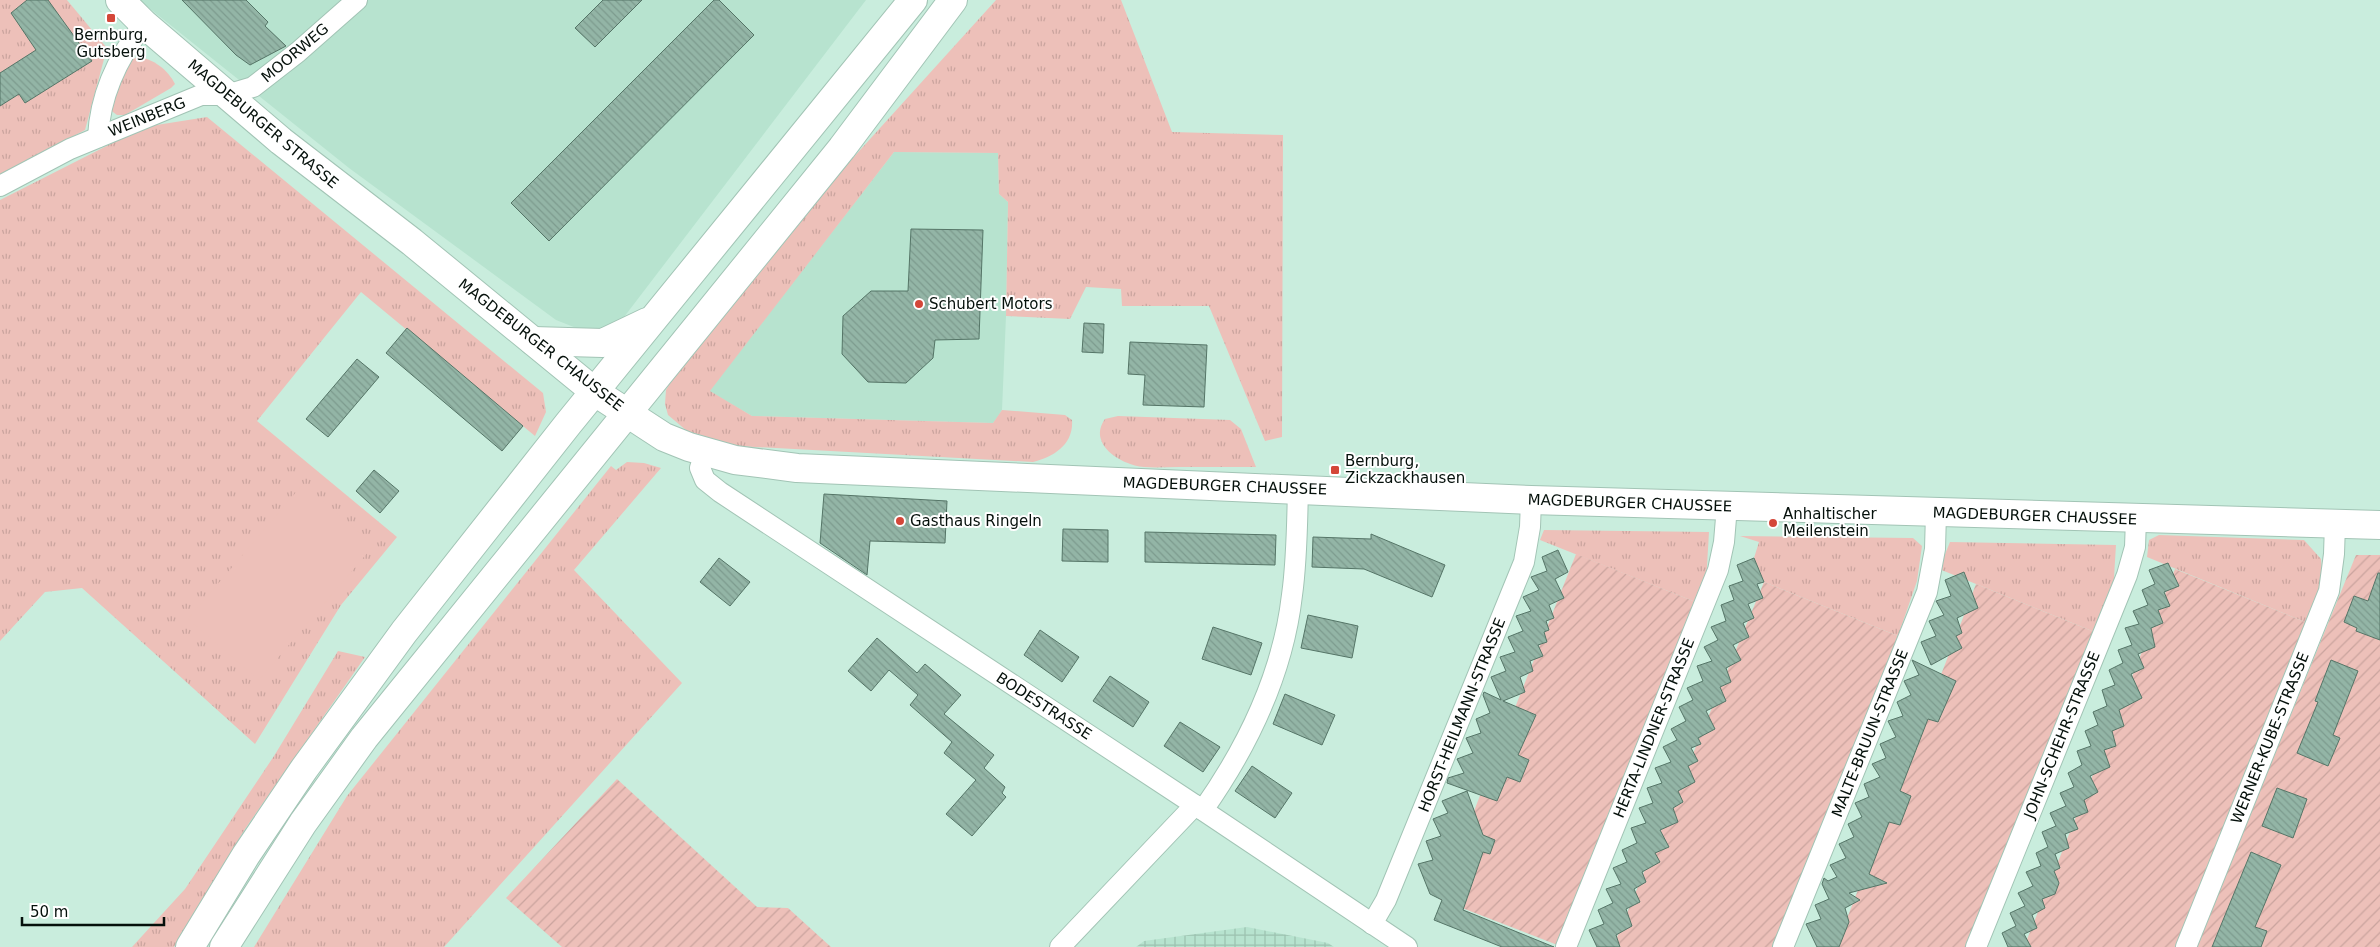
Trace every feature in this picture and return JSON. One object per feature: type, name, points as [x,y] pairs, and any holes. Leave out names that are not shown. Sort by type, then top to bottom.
[{"type":"main road","name":"MAGDEBURGER STRASSE","points":[[120,0],[144,24],[226,94],[342,190],[412,242]]},
{"type":"main road","points":[[190,947],[251,847],[304,769],[457,563],[913,0]]},
{"type":"main road","points":[[224,947],[303,823],[364,738],[842,148],[953,0]]},
{"type":"main road","name":"MAGDEBURGER CHAUSSEE","points":[[412,242],[595,392],[627,414],[664,436],[705,453],[744,461],[797,468],[1531,500],[2380,525]]},
{"type":"main road","points":[[533,341],[603,343],[625,334],[657,316]]},
{"type":"street","name":"MOORWEG","points":[[226,94],[253,87],[265,80],[357,0]]},
{"type":"street","name":"WEINBERG","points":[[98,137],[99,117],[118,61],[144,24]]},
{"type":"street","name":"WEINBERG","points":[[0,186],[70,149],[201,95],[226,94]]},
{"type":"street","name":"BODESTRASSE","points":[[705,453],[700,468],[705,480],[720,492],[1407,947]]},
{"type":"street","points":[[1060,947],[1199,808],[1240,752],[1259,713],[1277,667],[1292,597],[1298,489]]},
{"type":"street","name":"HORST-HEILMANN-STRASSE","points":[[1372,924],[1386,900],[1524,562],[1530,527],[1531,500]]},
{"type":"street","name":"HERTA-LINDNER-STRASSE","points":[[1566,947],[1718,570],[1724,542],[1727,506]]},
{"type":"street","name":"MALTE-BRUUN-STRASSE","points":[[1783,947],[1927,592],[1935,549],[1936,513]]},
{"type":"street","name":"JOHN-SCHEHR-STRASSE","points":[[1976,947],[2127,574],[2135,547],[2136,519]]},
{"type":"street","name":"WERNER-KUBE-STRASSE","points":[[2186,947],[2329,591],[2334,554],[2334,524]]},
{"type":"shaded area","points":[[139,0],[866,0],[621,321],[605,329],[584,331],[556,320],[349,168]]},
{"type":"shaded area","points":[[894,152],[998,153],[999,194],[1008,202],[1002,410],[997,418],[993,423],[752,416],[709,391]]},
{"type":"shaded area","points":[[1247,927],[1328,943],[1334,947],[1136,947],[1144,941]]},
{"type":"green space","points":[[0,0],[67,0],[107,48],[85,130],[0,175]]},
{"type":"green space","points":[[996,0],[1121,0],[1172,132],[1283,135],[1282,437],[1265,441],[1209,306],[1122,306],[1121,289],[1086,287],[1070,319],[1006,316],[1008,202],[999,194],[998,153],[894,152],[710,391],[752,416],[993,423],[1002,410],[1065,415],[1072,420],[1072,428],[1070,436],[1061,448],[1048,457],[1033,462],[737,446],[687,431],[668,415],[665,404],[666,390],[673,377],[842,170]]},
{"type":"green space","points":[[137,57],[154,62],[168,74],[175,84],[125,115],[117,115],[109,109],[129,61]]},
{"type":"green space","points":[[207,117],[543,393],[546,412],[535,436],[361,292],[257,421],[397,537],[341,605],[255,744],[82,588],[45,592],[0,641],[0,200],[144,127]]},
{"type":"green space","points":[[1118,416],[1230,420],[1241,429],[1256,467],[1148,467],[1126,462],[1109,452],[1103,445],[1100,437],[1105,419]]},
{"type":"green space","points":[[627,462],[644,463],[661,468],[574,570],[682,683],[444,947],[254,947],[347,796],[611,466],[616,470]]},
{"type":"green space","points":[[303,484],[374,545],[259,680],[188,619]]},
{"type":"green space","points":[[1544,530],[1709,532],[1706,583],[1698,603],[1540,540]]},
{"type":"green space","points":[[2159,535],[2304,540],[2321,559],[2324,592],[2310,624],[2147,557],[2149,540]]},
{"type":"green space","points":[[1740,536],[1913,538],[1922,546],[1917,581],[1898,636],[1764,582],[1754,558],[1759,542]]},
{"type":"green space","points":[[1950,542],[2116,545],[2113,594],[2097,633],[1939,569]]},
{"type":"green space","points":[[1576,554],[1698,603],[1560,946],[1439,899]]},
{"type":"green space","points":[[2356,555],[2380,555],[2380,947],[2196,947]]},
{"type":"green space","points":[[2175,569],[2310,624],[2175,947],[2024,947]]},
{"type":"green space","points":[[1764,582],[1898,636],[1775,947],[1613,947]]},
{"type":"green space","points":[[1976,584],[2097,633],[1971,947],[1836,947]]},
{"type":"green space","points":[[338,651],[365,657],[245,829],[174,947],[132,947],[185,889],[274,756]]},
{"type":"green space","points":[[617,779],[757,907],[788,908],[831,947],[562,947],[506,898]]},
{"type":"building","points":[[27,0],[48,0],[92,61],[25,103],[19,94],[0,106],[0,73],[36,50],[11,13]]},
{"type":"building","points":[[182,0],[246,0],[268,22],[265,26],[286,46],[250,65],[236,55]]},
{"type":"building","points":[[603,0],[642,0],[595,47],[575,28]]},
{"type":"building","points":[[714,0],[719,0],[754,35],[549,241],[511,203]]},
{"type":"building","name":"Schubert Motors","points":[[911,229],[983,230],[979,339],[935,340],[933,358],[906,383],[868,382],[842,354],[843,316],[871,291],[908,291]]},
{"type":"building","points":[[1084,323],[1104,324],[1103,353],[1082,352]]},
{"type":"building","points":[[407,328],[523,426],[502,451],[386,353]]},
{"type":"building","points":[[1130,342],[1207,345],[1204,407],[1143,405],[1145,375],[1128,374]]},
{"type":"building","points":[[357,359],[379,377],[328,437],[306,419]]},
{"type":"building","points":[[374,470],[399,491],[380,513],[356,491]]},
{"type":"building","name":"Gasthaus Ringeln","points":[[824,494],[947,501],[945,543],[870,541],[867,575],[820,543]]},
{"type":"building","points":[[1063,529],[1108,530],[1108,562],[1062,561]]},
{"type":"building","points":[[1145,532],[1276,535],[1275,565],[1145,562]]},
{"type":"building","points":[[1371,534],[1445,565],[1432,597],[1364,569],[1312,567],[1313,537],[1371,539]]},
{"type":"building","points":[[1558,550],[1568,572],[1555,579],[1564,598],[1549,605],[1554,618],[1546,621],[1549,630],[1544,632],[1547,642],[1538,645],[1543,656],[1530,661],[1533,671],[1520,677],[1525,692],[1503,701],[1536,715],[1518,755],[1529,760],[1520,782],[1507,777],[1497,801],[1447,783],[1448,778],[1464,773],[1457,759],[1473,753],[1466,738],[1481,733],[1476,719],[1490,713],[1483,695],[1484,692],[1501,700],[1491,677],[1506,671],[1500,657],[1515,652],[1508,637],[1523,631],[1516,616],[1531,611],[1523,597],[1539,590],[1531,577],[1547,571],[1542,557]]},
{"type":"building","points":[[719,558],[750,582],[730,606],[700,582]]},
{"type":"building","points":[[1754,558],[1764,582],[1757,584],[1763,598],[1748,604],[1754,618],[1743,623],[1749,637],[1733,645],[1741,660],[1726,668],[1731,682],[1720,687],[1726,701],[1706,711],[1715,729],[1698,738],[1701,744],[1691,748],[1698,761],[1688,766],[1695,782],[1678,791],[1683,802],[1673,808],[1678,822],[1660,830],[1669,847],[1655,853],[1660,862],[1642,872],[1646,882],[1634,889],[1640,902],[1626,909],[1632,926],[1616,935],[1620,947],[1597,947],[1589,930],[1604,924],[1598,910],[1613,903],[1606,889],[1621,884],[1613,868],[1627,862],[1622,850],[1637,843],[1631,828],[1646,823],[1639,808],[1653,803],[1647,788],[1662,783],[1655,768],[1671,762],[1663,747],[1677,740],[1671,729],[1686,721],[1679,707],[1693,700],[1687,688],[1703,681],[1697,666],[1712,661],[1704,647],[1718,640],[1711,627],[1726,621],[1721,605],[1734,600],[1729,586],[1743,581],[1737,565]]},
{"type":"building","points":[[2168,563],[2179,586],[2164,592],[2170,606],[2158,610],[2163,623],[2151,628],[2155,647],[2138,654],[2144,668],[2131,674],[2142,698],[2119,710],[2124,726],[2112,731],[2116,746],[2104,750],[2110,767],[2090,776],[2098,792],[2084,800],[2088,812],[2073,818],[2078,829],[2065,834],[2069,848],[2055,854],[2060,868],[2054,871],[2059,883],[2055,894],[2042,899],[2045,908],[2032,915],[2037,928],[2024,934],[2031,947],[2008,947],[2002,933],[2016,926],[2010,913],[2025,906],[2018,893],[2033,886],[2026,872],[2041,866],[2036,853],[2048,847],[2042,832],[2056,826],[2050,813],[2066,806],[2060,793],[2074,787],[2068,773],[2082,765],[2077,751],[2091,746],[2085,731],[2098,725],[2093,712],[2107,706],[2102,690],[2115,685],[2109,670],[2123,663],[2118,650],[2132,645],[2125,628],[2139,624],[2133,611],[2148,605],[2142,590],[2155,584],[2149,570]]},
{"type":"building","points":[[1964,572],[1978,608],[1957,618],[1962,633],[1956,636],[1962,648],[1931,665],[1921,642],[1936,636],[1929,621],[1944,615],[1936,601],[1951,596],[1945,580]]},
{"type":"building","points":[[2378,573],[2380,573],[2380,640],[2356,631],[2357,628],[2344,622],[2354,596],[2368,601]]},
{"type":"building","points":[[1308,615],[1358,626],[1352,658],[1301,648]]},
{"type":"building","points":[[1213,627],[1262,643],[1251,675],[1202,659]]},
{"type":"building","points":[[1040,630],[1079,657],[1062,682],[1024,655]]},
{"type":"building","points":[[877,638],[917,673],[925,664],[961,695],[944,714],[994,755],[984,768],[1005,787],[1002,793],[1006,797],[972,836],[946,814],[976,780],[944,753],[952,742],[910,705],[918,695],[889,670],[871,691],[848,671]]},
{"type":"building","points":[[1912,660],[1956,681],[1938,722],[1928,719],[1900,791],[1911,796],[1900,825],[1889,822],[1869,874],[1887,883],[1849,893],[1860,900],[1845,908],[1849,922],[1839,947],[1817,947],[1806,924],[1821,919],[1815,905],[1829,899],[1822,884],[1824,878],[1828,881],[1837,877],[1830,865],[1846,858],[1839,844],[1854,837],[1848,824],[1862,817],[1855,803],[1869,797],[1864,784],[1880,777],[1872,764],[1886,758],[1880,744],[1896,737],[1888,721],[1903,716],[1897,702],[1911,695],[1904,681],[1919,675]]},
{"type":"building","points":[[2331,660],[2358,671],[2333,735],[2340,738],[2328,766],[2297,753],[2318,702],[2315,701]]},
{"type":"building","points":[[1110,676],[1149,702],[1133,727],[1093,701]]},
{"type":"building","points":[[1285,694],[1335,715],[1322,745],[1273,724]]},
{"type":"building","points":[[1180,722],[1220,747],[1203,772],[1164,746]]},
{"type":"building","points":[[1252,766],[1292,793],[1275,818],[1235,791]]},
{"type":"building","points":[[2277,788],[2307,799],[2293,838],[2262,826]]},
{"type":"building","points":[[1467,791],[1483,835],[1495,840],[1490,854],[1483,852],[1463,910],[1554,947],[1502,947],[1434,920],[1442,900],[1430,894],[1418,864],[1433,860],[1426,841],[1441,836],[1433,819],[1448,813],[1442,801]]},
{"type":"building","points":[[2251,852],[2281,865],[2255,927],[2267,931],[2261,947],[2212,947]]},
{"type":"place","name":"Bernburg, Gutsberg","points":[[111,18]]},
{"type":"place","name":"Schubert Motors","points":[[919,304]]},
{"type":"place","name":"Bernburg, Zickzackhausen","points":[[1335,470]]},
{"type":"place","name":"Gasthaus Ringeln","points":[[900,521]]},
{"type":"place","name":"Anhaltischer Meilenstein","points":[[1773,523]]}]
